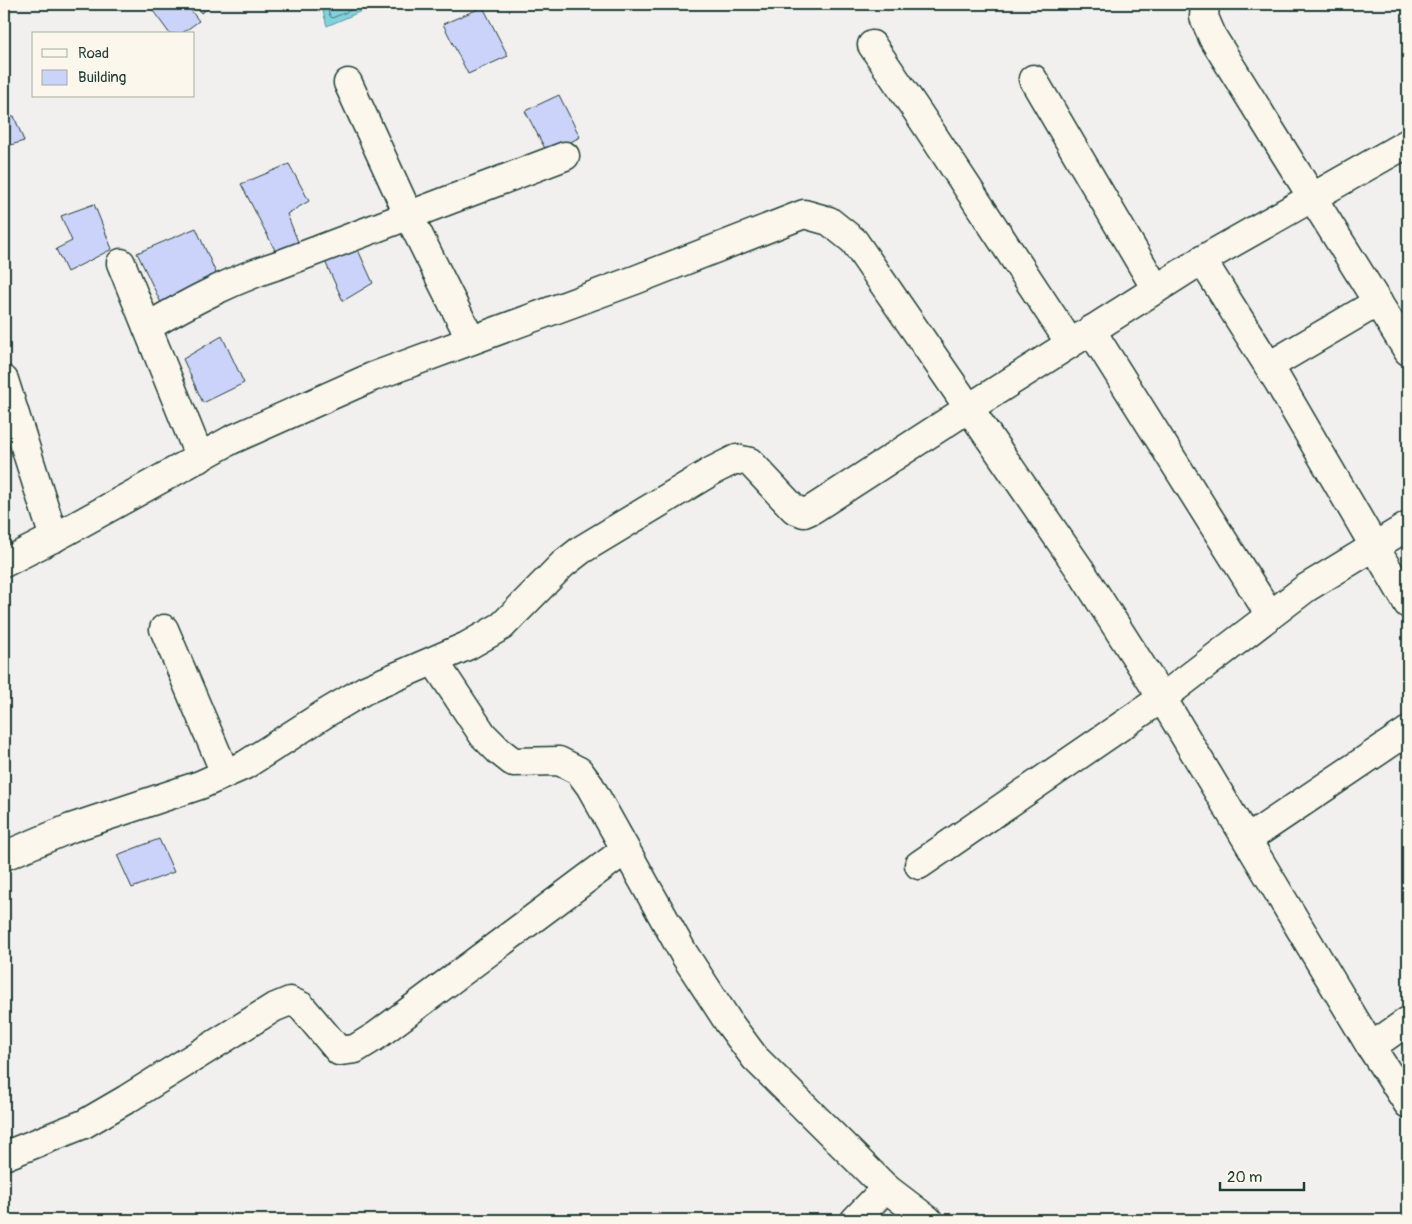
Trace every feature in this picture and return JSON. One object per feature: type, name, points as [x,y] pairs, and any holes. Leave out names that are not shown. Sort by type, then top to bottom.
[{"type":"street","points":[[1205,4],[1204,17],[1213,38],[1408,351]]},
{"type":"street","points":[[872,45],[919,114],[1080,337],[1270,615]]},
{"type":"street","points":[[1033,79],[1156,289]]},
{"type":"street","points":[[348,83],[409,216],[471,340]]},
{"type":"street","points":[[4,856],[71,828],[200,785],[245,765],[365,690],[467,646],[502,626],[556,571],[582,550],[712,471],[736,460],[750,462],[794,509],[804,513],[813,509],[1202,260],[1408,143]]},
{"type":"street","points":[[147,327],[187,304],[252,274],[565,156]]},
{"type":"street","points":[[4,563],[54,538],[232,440],[372,377],[635,280],[804,214],[829,221],[854,241],[1081,571],[1162,698],[1371,1046],[1408,1104]]},
{"type":"street","points":[[1202,260],[1268,366],[1408,604]]},
{"type":"street","points":[[121,263],[200,458]]},
{"type":"street","points":[[1268,366],[1378,302]]},
{"type":"street","points":[[4,380],[54,538]]},
{"type":"street","points":[[919,865],[1162,698],[1306,588],[1408,526]]},
{"type":"street","points":[[164,628],[225,773]]},
{"type":"street","points":[[434,661],[483,735],[513,762],[559,761],[579,771],[590,786],[684,954],[729,1023],[755,1058],[886,1188],[928,1220]]},
{"type":"street","points":[[1248,839],[1408,731]]},
{"type":"street","points":[[4,1156],[84,1124],[273,1008],[290,1002],[301,1006],[339,1051],[355,1049],[376,1036],[625,850]]},
{"type":"street","points":[[1371,1046],[1408,1021]]},
{"type":"street","points":[[855,1220],[886,1188]]},
{"type":"water","points":[[321,4],[378,4],[327,26]]},
{"type":"building","points":[[148,4],[186,4],[199,21],[184,32],[169,32]]},
{"type":"building","points":[[193,4],[214,4],[201,13]]},
{"type":"building","points":[[483,7],[508,56],[468,74],[443,24]]},
{"type":"building","points":[[559,95],[580,137],[548,154],[525,111]]},
{"type":"building","points":[[14,116],[24,141],[4,147],[4,120]]},
{"type":"building","points":[[289,164],[309,201],[287,214],[300,247],[278,256],[241,184]]},
{"type":"building","points":[[94,204],[112,249],[67,272],[56,249],[72,241],[61,216]]},
{"type":"building","points":[[196,228],[219,280],[162,305],[137,253]]},
{"type":"building","points":[[354,241],[373,283],[343,301],[323,257]]},
{"type":"building","points":[[222,336],[244,383],[203,403],[183,359]]},
{"type":"building","points":[[159,839],[174,872],[132,888],[117,855]]}]
